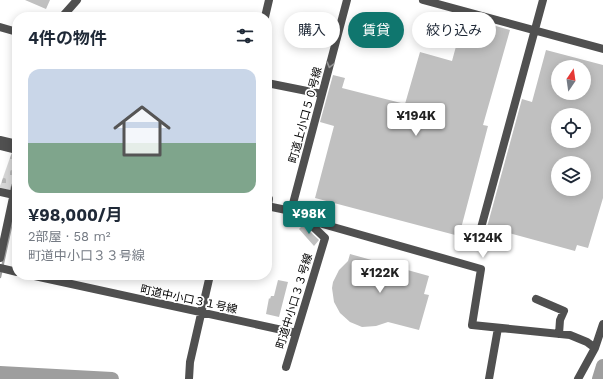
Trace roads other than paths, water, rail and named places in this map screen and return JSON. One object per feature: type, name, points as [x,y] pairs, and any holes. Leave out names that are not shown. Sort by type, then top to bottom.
[{"type":"street","points":[[66,12],[77,0]]},
{"type":"street","points":[[266,12],[269,0]]},
{"type":"street","name":"町道上小口５０号線","points":[[291,211],[348,0]]},
{"type":"street","points":[[423,0],[603,48]]},
{"type":"street","points":[[478,239],[543,0]]},
{"type":"street","points":[[0,27],[12,31]]},
{"type":"street","points":[[272,84],[322,94]]},
{"type":"street","points":[[0,140],[12,143]]},
{"type":"street","points":[[0,146],[12,149]]},
{"type":"street","points":[[0,192],[12,195]]},
{"type":"street","points":[[0,258],[12,204]]},
{"type":"street","points":[[272,205],[291,211]]},
{"type":"street","name":"町道中小口３３号線","points":[[286,367],[325,238],[305,219],[292,214],[291,211]]},
{"type":"street","points":[[305,219],[481,269],[472,325],[570,335],[587,342],[595,348]]},
{"type":"street","points":[[0,268],[12,271]]},
{"type":"street","name":"町道中小口３１号線","points":[[53,280],[296,333]]},
{"type":"street","points":[[189,375],[209,280]]},
{"type":"street","points":[[536,299],[564,311],[560,320],[559,334]]},
{"type":"street","points":[[578,379],[595,348],[603,324]]},
{"type":"street","points":[[489,379],[498,328]]},
{"type":"waterway","points":[[0,277],[12,222]]},
{"type":"waterway","points":[[599,379],[603,366]]},
{"type":"waterway","points":[[0,373],[112,379]]}]
